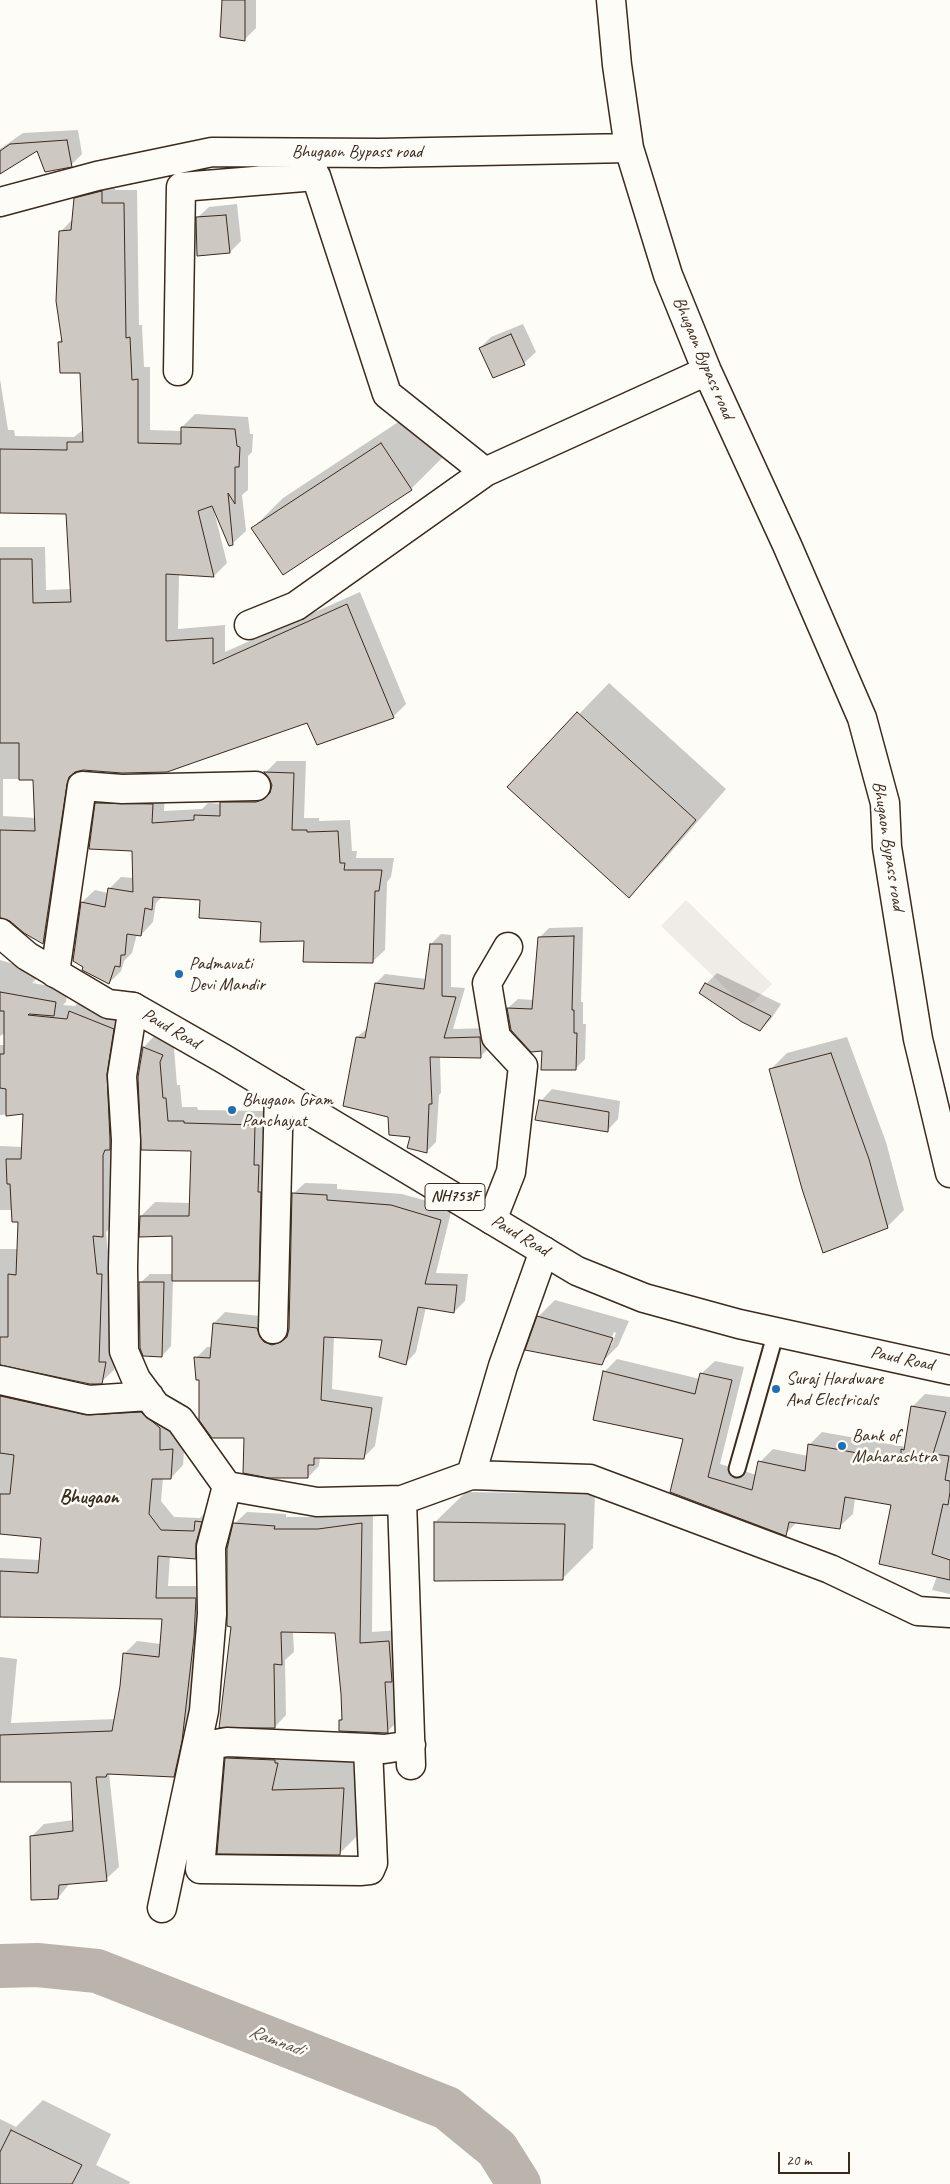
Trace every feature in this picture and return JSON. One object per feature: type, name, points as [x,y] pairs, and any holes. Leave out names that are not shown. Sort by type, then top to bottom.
[{"type":"street","points":[[611,0],[617,65],[629,148]]},
{"type":"street","name":"Bhugaon Bypass road","points":[[0,202],[97,176],[212,152],[380,152],[629,148],[668,275],[707,371],[787,545],[862,718],[885,803],[887,847],[918,1039],[950,1173]]},
{"type":"street","points":[[178,371],[181,187],[316,176],[387,394],[485,472]]},
{"type":"street","points":[[249,625],[296,606],[485,472],[707,371]]},
{"type":"street","points":[[55,972],[82,786],[122,789],[256,786]]},
{"type":"street","name":"Paud Road","points":[[0,933],[27,956],[108,1004],[133,1007],[578,1270],[644,1298],[739,1324],[950,1370]]},
{"type":"street","points":[[492,1220],[511,1172],[523,1066],[496,1037],[487,983],[508,947]]},
{"type":"street","points":[[133,1007],[122,1076],[126,1140],[123,1266],[124,1351],[136,1379],[156,1406],[180,1420],[227,1486],[318,1502],[402,1500],[471,1475],[590,1479],[830,1569],[918,1611],[950,1613]]},
{"type":"street","points":[[273,1329],[279,1092]]},
{"type":"street","points":[[471,1475],[503,1366],[544,1251]]},
{"type":"street","points":[[0,1380],[89,1400],[149,1396]]},
{"type":"street","points":[[162,1908],[204,1711],[212,1614],[211,1548],[227,1486]]},
{"type":"street","points":[[368,1748],[373,1863],[370,1870],[200,1869],[210,1751],[216,1744],[227,1742],[368,1748],[384,1749],[411,1755],[402,1500]]},
{"type":"lane","points":[[737,1468],[776,1332]]},
{"type":"shaded area","points":[[686,900],[772,984],[752,1003],[742,1004],[661,926]]},
{"type":"building","points":[[222,0],[245,0],[245,41],[220,37]]},
{"type":"building","points":[[67,140],[72,167],[45,172],[37,151],[0,174],[0,151],[10,144]]},
{"type":"building","points":[[102,191],[102,203],[124,203],[126,338],[130,337],[132,380],[138,379],[138,443],[181,444],[181,427],[235,429],[237,446],[240,447],[239,467],[235,467],[235,504],[228,493],[233,545],[229,546],[212,506],[198,511],[214,577],[166,574],[166,641],[213,638],[213,664],[347,604],[394,718],[317,745],[307,723],[167,772],[122,773],[83,770],[75,772],[69,777],[67,784],[43,944],[24,933],[10,921],[0,918],[0,830],[35,831],[33,780],[19,780],[19,743],[0,743],[0,559],[32,559],[33,603],[71,602],[66,514],[0,513],[0,449],[67,450],[67,442],[83,442],[80,373],[60,373],[58,342],[62,342],[56,301],[59,231],[71,230],[74,198]]},
{"type":"building","points":[[226,215],[230,253],[197,256],[196,217]]},
{"type":"building","points":[[511,334],[525,365],[493,378],[479,348]]},
{"type":"building","points":[[381,443],[412,490],[283,575],[251,528]]},
{"type":"building","points":[[577,712],[696,820],[629,898],[507,787]]},
{"type":"building","points":[[264,772],[294,773],[292,830],[307,830],[307,832],[338,831],[340,863],[345,863],[344,870],[382,870],[379,891],[375,891],[373,963],[303,962],[304,941],[260,942],[261,922],[199,918],[200,900],[153,897],[152,910],[145,908],[141,936],[127,934],[125,955],[121,955],[120,967],[115,966],[109,984],[82,970],[83,967],[73,961],[81,902],[105,907],[108,888],[133,892],[132,851],[89,849],[95,803],[153,804],[152,823],[194,820],[194,815],[220,816],[220,802],[256,802],[264,799],[270,793],[272,785]]},
{"type":"building","points":[[574,936],[572,1010],[574,1010],[574,1033],[577,1033],[576,1070],[541,1070],[542,1051],[531,1052],[511,1030],[507,1008],[532,1009],[538,937]]},
{"type":"building","points":[[430,944],[442,944],[442,996],[456,997],[444,1038],[480,1037],[481,1058],[430,1057],[432,1104],[429,1104],[427,1153],[407,1148],[410,1137],[389,1135],[388,1117],[343,1106],[356,1037],[365,1038],[375,983],[424,989]]},
{"type":"building","points":[[705,983],[771,1016],[760,1031],[742,1022],[699,993]]},
{"type":"building","points":[[0,992],[56,1002],[54,1016],[28,1015],[67,1019],[69,1011],[114,1029],[107,1074],[110,1150],[105,1150],[103,1155],[103,1237],[93,1236],[97,1274],[102,1274],[99,1362],[106,1362],[102,1384],[90,1384],[0,1365],[0,1337],[8,1337],[8,1274],[16,1275],[18,1222],[12,1222],[10,1184],[7,1184],[6,1159],[21,1159],[23,1114],[6,1116],[6,1089],[0,1088],[0,1054],[4,1054],[4,1011],[0,1011]]},
{"type":"building","points":[[143,1047],[163,1055],[160,1062],[163,1098],[166,1098],[168,1121],[255,1125],[254,1165],[259,1165],[258,1192],[261,1192],[259,1281],[172,1281],[172,1236],[139,1237],[140,1216],[189,1216],[191,1151],[141,1150],[138,1077]]},
{"type":"building","points":[[831,1053],[869,1159],[888,1228],[823,1253],[802,1189],[769,1069]]},
{"type":"building","points":[[539,1100],[609,1112],[608,1132],[535,1120]]},
{"type":"building","points":[[292,1193],[327,1195],[327,1200],[391,1205],[441,1220],[425,1284],[457,1285],[454,1313],[418,1307],[406,1365],[379,1357],[382,1340],[324,1337],[321,1400],[372,1408],[364,1459],[314,1458],[314,1465],[308,1465],[308,1478],[269,1478],[243,1473],[244,1438],[212,1438],[199,1420],[199,1380],[196,1380],[194,1357],[210,1358],[213,1323],[257,1328],[264,1342],[272,1345],[281,1342],[287,1337],[289,1329]]},
{"type":"building","points":[[139,1282],[164,1282],[162,1357],[143,1356],[140,1348]]},
{"type":"building","points":[[537,1316],[613,1338],[602,1365],[525,1350]]},
{"type":"building","points":[[603,1371],[695,1394],[700,1373],[732,1380],[708,1477],[752,1490],[758,1461],[805,1471],[808,1444],[901,1461],[901,1449],[904,1450],[911,1406],[946,1412],[933,1454],[949,1456],[945,1480],[950,1481],[950,1492],[948,1505],[943,1504],[932,1554],[950,1560],[950,1580],[879,1564],[891,1505],[845,1497],[840,1529],[789,1522],[786,1536],[670,1492],[683,1439],[593,1420]]},
{"type":"building","points":[[0,1396],[86,1415],[141,1412],[160,1428],[160,1450],[173,1449],[171,1479],[152,1479],[149,1514],[161,1530],[194,1531],[195,1521],[202,1522],[196,1543],[196,1559],[158,1556],[156,1598],[196,1598],[194,1637],[182,1741],[174,1777],[107,1774],[106,1777],[96,1777],[107,1881],[59,1885],[58,1899],[31,1900],[30,1836],[73,1831],[71,1782],[0,1782],[0,1735],[112,1731],[120,1686],[123,1653],[159,1657],[162,1619],[0,1617],[0,1571],[38,1573],[41,1538],[0,1534],[0,1494],[10,1494],[14,1455],[0,1453]]},
{"type":"building","points":[[434,1522],[565,1524],[563,1580],[434,1581]]},
{"type":"building","points":[[233,1523],[275,1526],[274,1529],[318,1529],[362,1523],[360,1643],[389,1641],[392,1682],[385,1682],[388,1733],[339,1731],[339,1720],[342,1720],[341,1694],[335,1633],[281,1632],[282,1665],[274,1664],[275,1728],[219,1728],[231,1627],[227,1626],[227,1549]]},
{"type":"building","points":[[225,1758],[275,1760],[275,1763],[278,1763],[272,1790],[344,1788],[340,1855],[217,1854]]},
{"type":"building","points":[[11,2130],[82,2165],[72,2184],[0,2184],[0,2152]]},
{"type":"waterway","name":"Ramnadi","points":[[0,1966],[37,1965],[97,1971],[447,2108],[497,2149],[519,2184]]},
{"type":"place","name":"Padmavati Devi Mandir","points":[[179,974]]},
{"type":"place","name":"Bhugaon Gram Panchayat","points":[[232,1110]]},
{"type":"place","name":"Suraj Hardware And Electricals","points":[[776,1389]]},
{"type":"place","name":"Bank of Maharashtra","points":[[842,1446]]},
{"type":"district","name":"Bhugaon","points":[[89,1498]]}]
